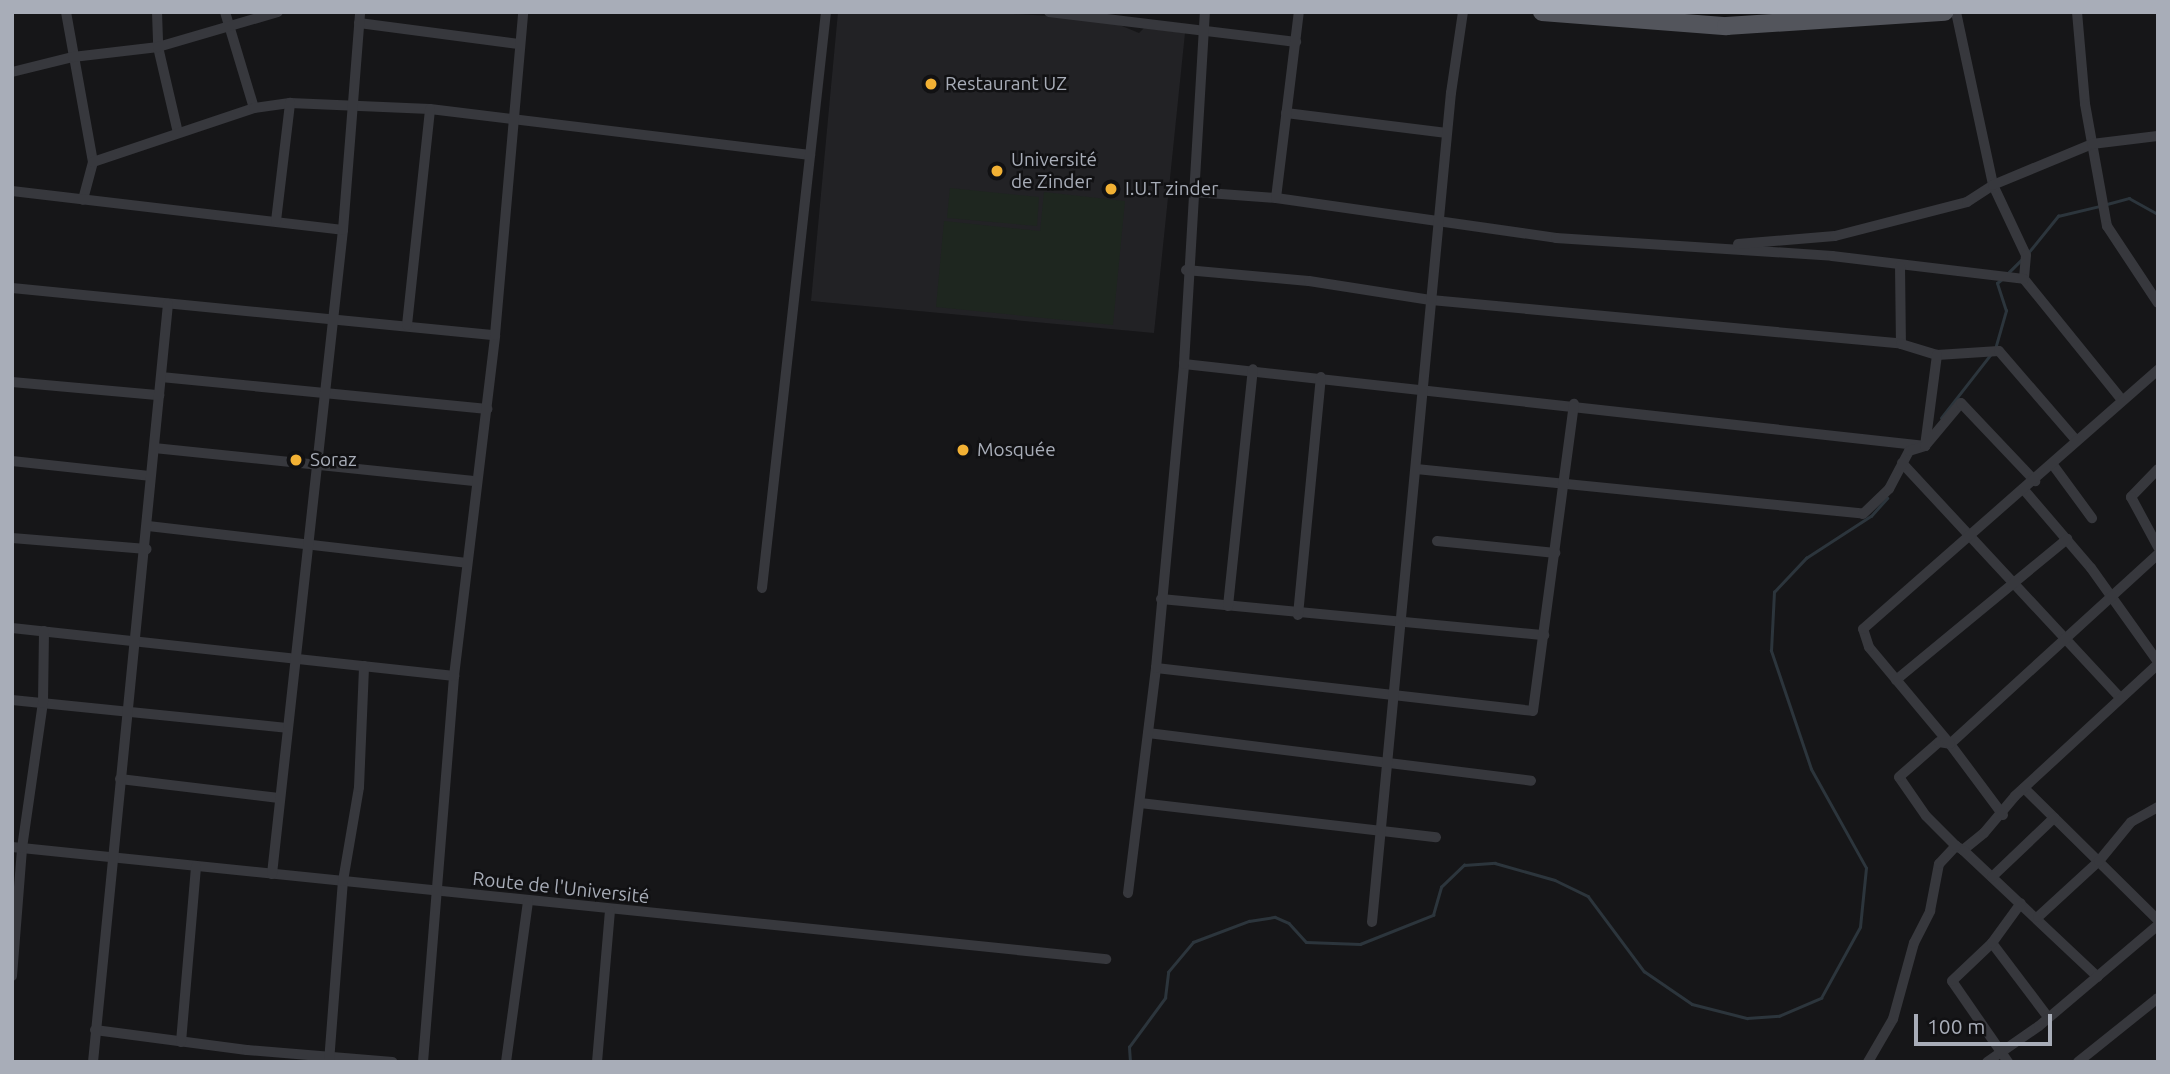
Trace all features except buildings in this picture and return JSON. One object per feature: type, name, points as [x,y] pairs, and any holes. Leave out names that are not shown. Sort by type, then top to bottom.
[{"type":"main road","points":[[1542,12],[1668,18],[1815,18],[1945,12]]},
{"type":"street","points":[[66,12],[93,162],[83,200]]},
{"type":"street","points":[[157,12],[158,47],[178,132]]},
{"type":"street","points":[[225,12],[254,108]]},
{"type":"street","points":[[12,72],[73,57],[158,47],[278,12]]},
{"type":"street","points":[[423,1062],[434,891],[454,676],[495,335],[523,12]]},
{"type":"street","points":[[762,588],[826,12]]},
{"type":"street","points":[[1049,12],[1296,42]]},
{"type":"street","points":[[1128,893],[1156,668],[1184,364],[1186,270],[1194,192],[1205,12]]},
{"type":"street","points":[[1276,198],[1299,12]]},
{"type":"street","points":[[1372,922],[1379,832],[1391,765],[1401,624],[1447,133],[1463,12]]},
{"type":"street","points":[[1956,12],[1993,185],[2026,255],[2024,279],[2122,400]]},
{"type":"street","points":[[2077,12],[2092,144],[2107,226],[2158,303]]},
{"type":"street","points":[[272,874],[343,230],[360,18],[519,44]]},
{"type":"street","points":[[93,162],[254,108],[290,103],[430,109],[810,155]]},
{"type":"street","points":[[276,221],[290,103]]},
{"type":"street","points":[[407,325],[430,109]]},
{"type":"street","points":[[1286,113],[1447,133]]},
{"type":"street","points":[[1700,247],[1835,236],[1967,202],[1993,185],[2092,144],[2158,136]]},
{"type":"street","points":[[12,191],[343,230]]},
{"type":"street","points":[[1194,192],[1276,198],[1440,223],[1605,243],[1700,247],[2024,279]]},
{"type":"street","points":[[1900,266],[1901,344]]},
{"type":"street","points":[[1186,270],[1309,281],[1431,300],[1901,344],[1937,355],[1994,350],[2008,356],[2075,439]]},
{"type":"street","points":[[12,289],[334,317],[495,335]]},
{"type":"street","points":[[93,1062],[127,710],[146,549],[149,476],[169,304]]},
{"type":"street","points":[[1925,446],[1937,355]]},
{"type":"street","points":[[1184,364],[1574,404],[1925,446]]},
{"type":"street","points":[[1228,606],[1253,369]]},
{"type":"street","points":[[2003,815],[1950,744],[1869,647],[1863,629],[2025,491],[2053,465],[2075,439],[2158,370]]},
{"type":"street","points":[[161,377],[487,409]]},
{"type":"street","points":[[1298,615],[1321,377]]},
{"type":"street","points":[[12,382],[159,394]]},
{"type":"street","points":[[1416,469],[1863,514],[1889,489],[1909,452],[1925,446],[1961,403],[2035,481]]},
{"type":"street","points":[[1156,668],[1534,711],[1574,404]]},
{"type":"street","points":[[154,448],[476,481]]},
{"type":"street","points":[[12,461],[149,476]]},
{"type":"street","points":[[1902,463],[2010,583],[2120,698]]},
{"type":"street","points":[[2053,465],[2092,518]]},
{"type":"street","points":[[2158,469],[2131,497],[2158,548]]},
{"type":"street","points":[[1868,1062],[1893,1020],[1914,943],[1930,911],[1939,864],[2003,815],[2024,788],[2158,663],[2067,539],[2025,491]]},
{"type":"street","points":[[148,526],[467,564]]},
{"type":"street","points":[[12,538],[146,549]]},
{"type":"street","points":[[1896,680],[2010,583],[2067,539]]},
{"type":"street","points":[[1437,541],[1555,553]]},
{"type":"street","points":[[1950,744],[2065,642],[2158,554]]},
{"type":"street","points":[[1161,598],[1298,615],[1544,635]]},
{"type":"street","points":[[12,628],[136,639],[454,676]]},
{"type":"street","points":[[12,976],[17,847],[43,703],[44,631]]},
{"type":"street","points":[[330,1059],[343,881],[359,787],[364,666]]},
{"type":"street","points":[[12,700],[287,727]]},
{"type":"street","points":[[1149,733],[1531,781]]},
{"type":"street","points":[[1950,744],[1939,742],[1899,777],[1921,810],[1959,848],[2038,917],[2098,977]]},
{"type":"street","points":[[120,779],[279,798]]},
{"type":"street","points":[[1987,1062],[2098,977],[2158,923],[2024,788]]},
{"type":"street","points":[[1140,803],[1436,837]]},
{"type":"street","points":[[2038,917],[2099,861],[2131,822],[2158,807]]},
{"type":"street","points":[[1992,877],[2054,818]]},
{"type":"street","name":"Route de l'Université","points":[[17,847],[610,911],[1106,960]]},
{"type":"street","points":[[181,1042],[196,867]]},
{"type":"street","points":[[506,1062],[528,902]]},
{"type":"street","points":[[2008,1062],[1952,981],[1992,943],[2021,903]]},
{"type":"street","points":[[597,1062],[610,911]]},
{"type":"street","points":[[1992,943],[2048,1017]]},
{"type":"street","points":[[2078,1062],[2158,998]]},
{"type":"street","points":[[95,1030],[181,1042],[246,1056],[393,1062]]},
{"type":"shaded area","name":"Université de Zinder","points":[[838,12],[980,12],[1105,19],[1139,33],[1144,28],[1185,33],[1154,333],[811,301]]},
{"type":"shaded area","points":[[950,188],[1039,197],[1037,226],[947,218]]},
{"type":"shaded area","points":[[1044,192],[1125,201],[1113,325],[936,307],[944,221],[1040,231]]},
{"type":"waterway","points":[[2107,204],[2129,198],[2158,214]]},
{"type":"waterway","points":[[2028,253],[2058,216],[2100,206]]},
{"type":"waterway","points":[[2008,273],[2021,260]]},
{"type":"waterway","points":[[1995,349],[2006,311],[1997,283],[2001,280]]},
{"type":"waterway","points":[[1941,418],[1991,354]]},
{"type":"waterway","points":[[1130,1062],[1129,1047],[1165,998],[1168,972],[1193,942],[1249,921],[1275,917],[1289,923],[1306,942],[1360,944],[1433,915],[1441,887],[1464,865],[1495,863],[1555,880],[1588,896],[1644,971],[1692,1004],[1747,1018],[1779,1016],[1821,998],[1860,927],[1866,868],[1811,769],[1771,651],[1774,592],[1806,558],[1871,516],[1887,498]]},
{"type":"place","name":"Restaurant UZ","points":[[931,84]]},
{"type":"place","name":"Université de Zinder","points":[[997,171]]},
{"type":"place","name":"I.U.T zinder","points":[[1111,189]]},
{"type":"place","name":"Mosquée","points":[[963,450]]},
{"type":"place","name":"Soraz","points":[[296,460]]}]
